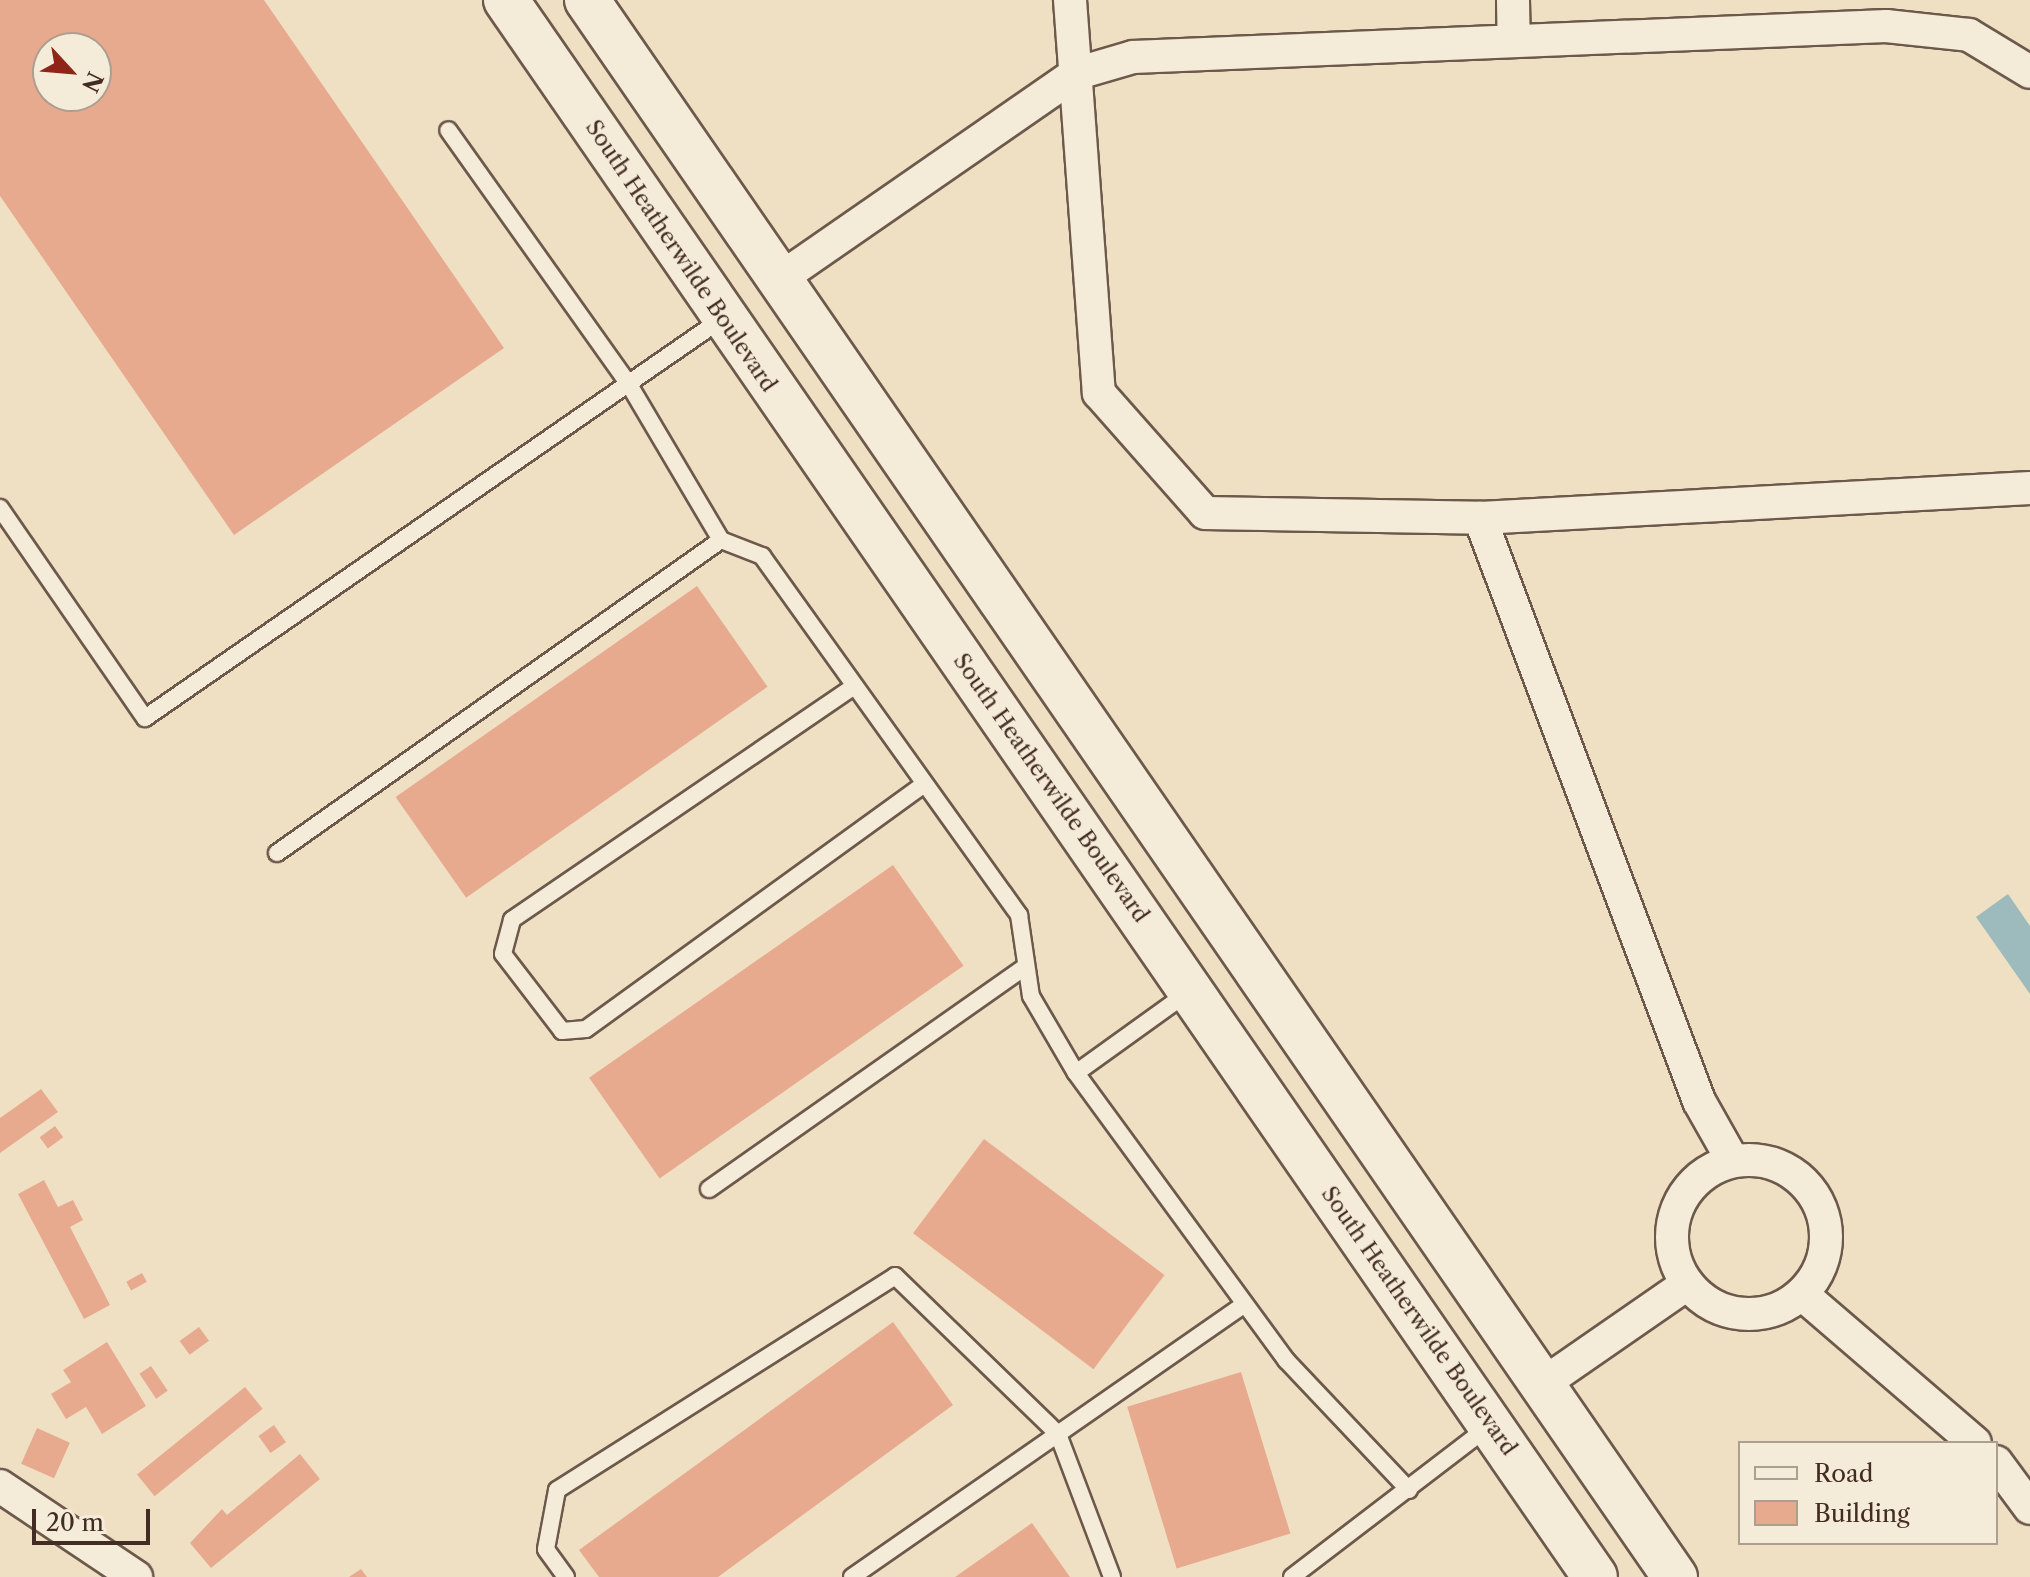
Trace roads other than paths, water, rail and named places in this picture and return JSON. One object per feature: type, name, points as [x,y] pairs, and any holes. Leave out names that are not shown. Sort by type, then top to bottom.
[{"type":"main road","name":"South Heatherwilde Boulevard","points":[[506,0],[1595,1577]]},
{"type":"main road","points":[[587,0],[1675,1577]]},
{"type":"main road","points":[[723,318],[778,280]]},
{"type":"main road","points":[[1491,1425],[1544,1383]]},
{"type":"street","points":[[1070,0],[1099,393],[1205,513],[1480,518],[2030,488]]},
{"type":"street","points":[[1513,0],[1514,39]]},
{"type":"street","points":[[778,280],[1075,74],[1133,57],[1886,26],[1969,35],[2030,72]]},
{"type":"street","points":[[1480,518],[1699,1101],[1733,1161]]},
{"type":"street","points":[[1733,1161],[1783,1167],[1819,1201],[1826,1250],[1802,1294],[1780,1308],[1729,1312],[1687,1284],[1675,1261],[1677,1209],[1700,1178],[1733,1161]]},
{"type":"street","points":[[1544,1383],[1687,1284]]},
{"type":"street","points":[[1802,1294],[1973,1441]]},
{"type":"street","points":[[1998,1465],[2030,1508]]},
{"type":"street","points":[[0,1486],[136,1577]]},
{"type":"lane","points":[[448,130],[628,383],[721,540],[762,556],[1019,915],[1024,968],[1031,996],[1076,1073],[1243,1305],[1349,1434],[1409,1490]]},
{"type":"lane","points":[[0,508],[145,718],[723,318]]},
{"type":"lane","points":[[277,853],[721,540]]},
{"type":"lane","points":[[853,687],[512,920],[503,954],[562,1031],[586,1029],[923,785]]},
{"type":"lane","points":[[709,1189],[1024,968]]},
{"type":"lane","points":[[1076,1073],[1191,990]]},
{"type":"lane","points":[[566,1577],[546,1549],[557,1490],[895,1276],[1058,1434],[1112,1577]]},
{"type":"lane","points":[[852,1577],[1243,1305]]},
{"type":"lane","points":[[1292,1577],[1491,1425]]},
{"type":"water","points":[[2008,894],[2030,926],[2030,994],[1976,917]]}]
